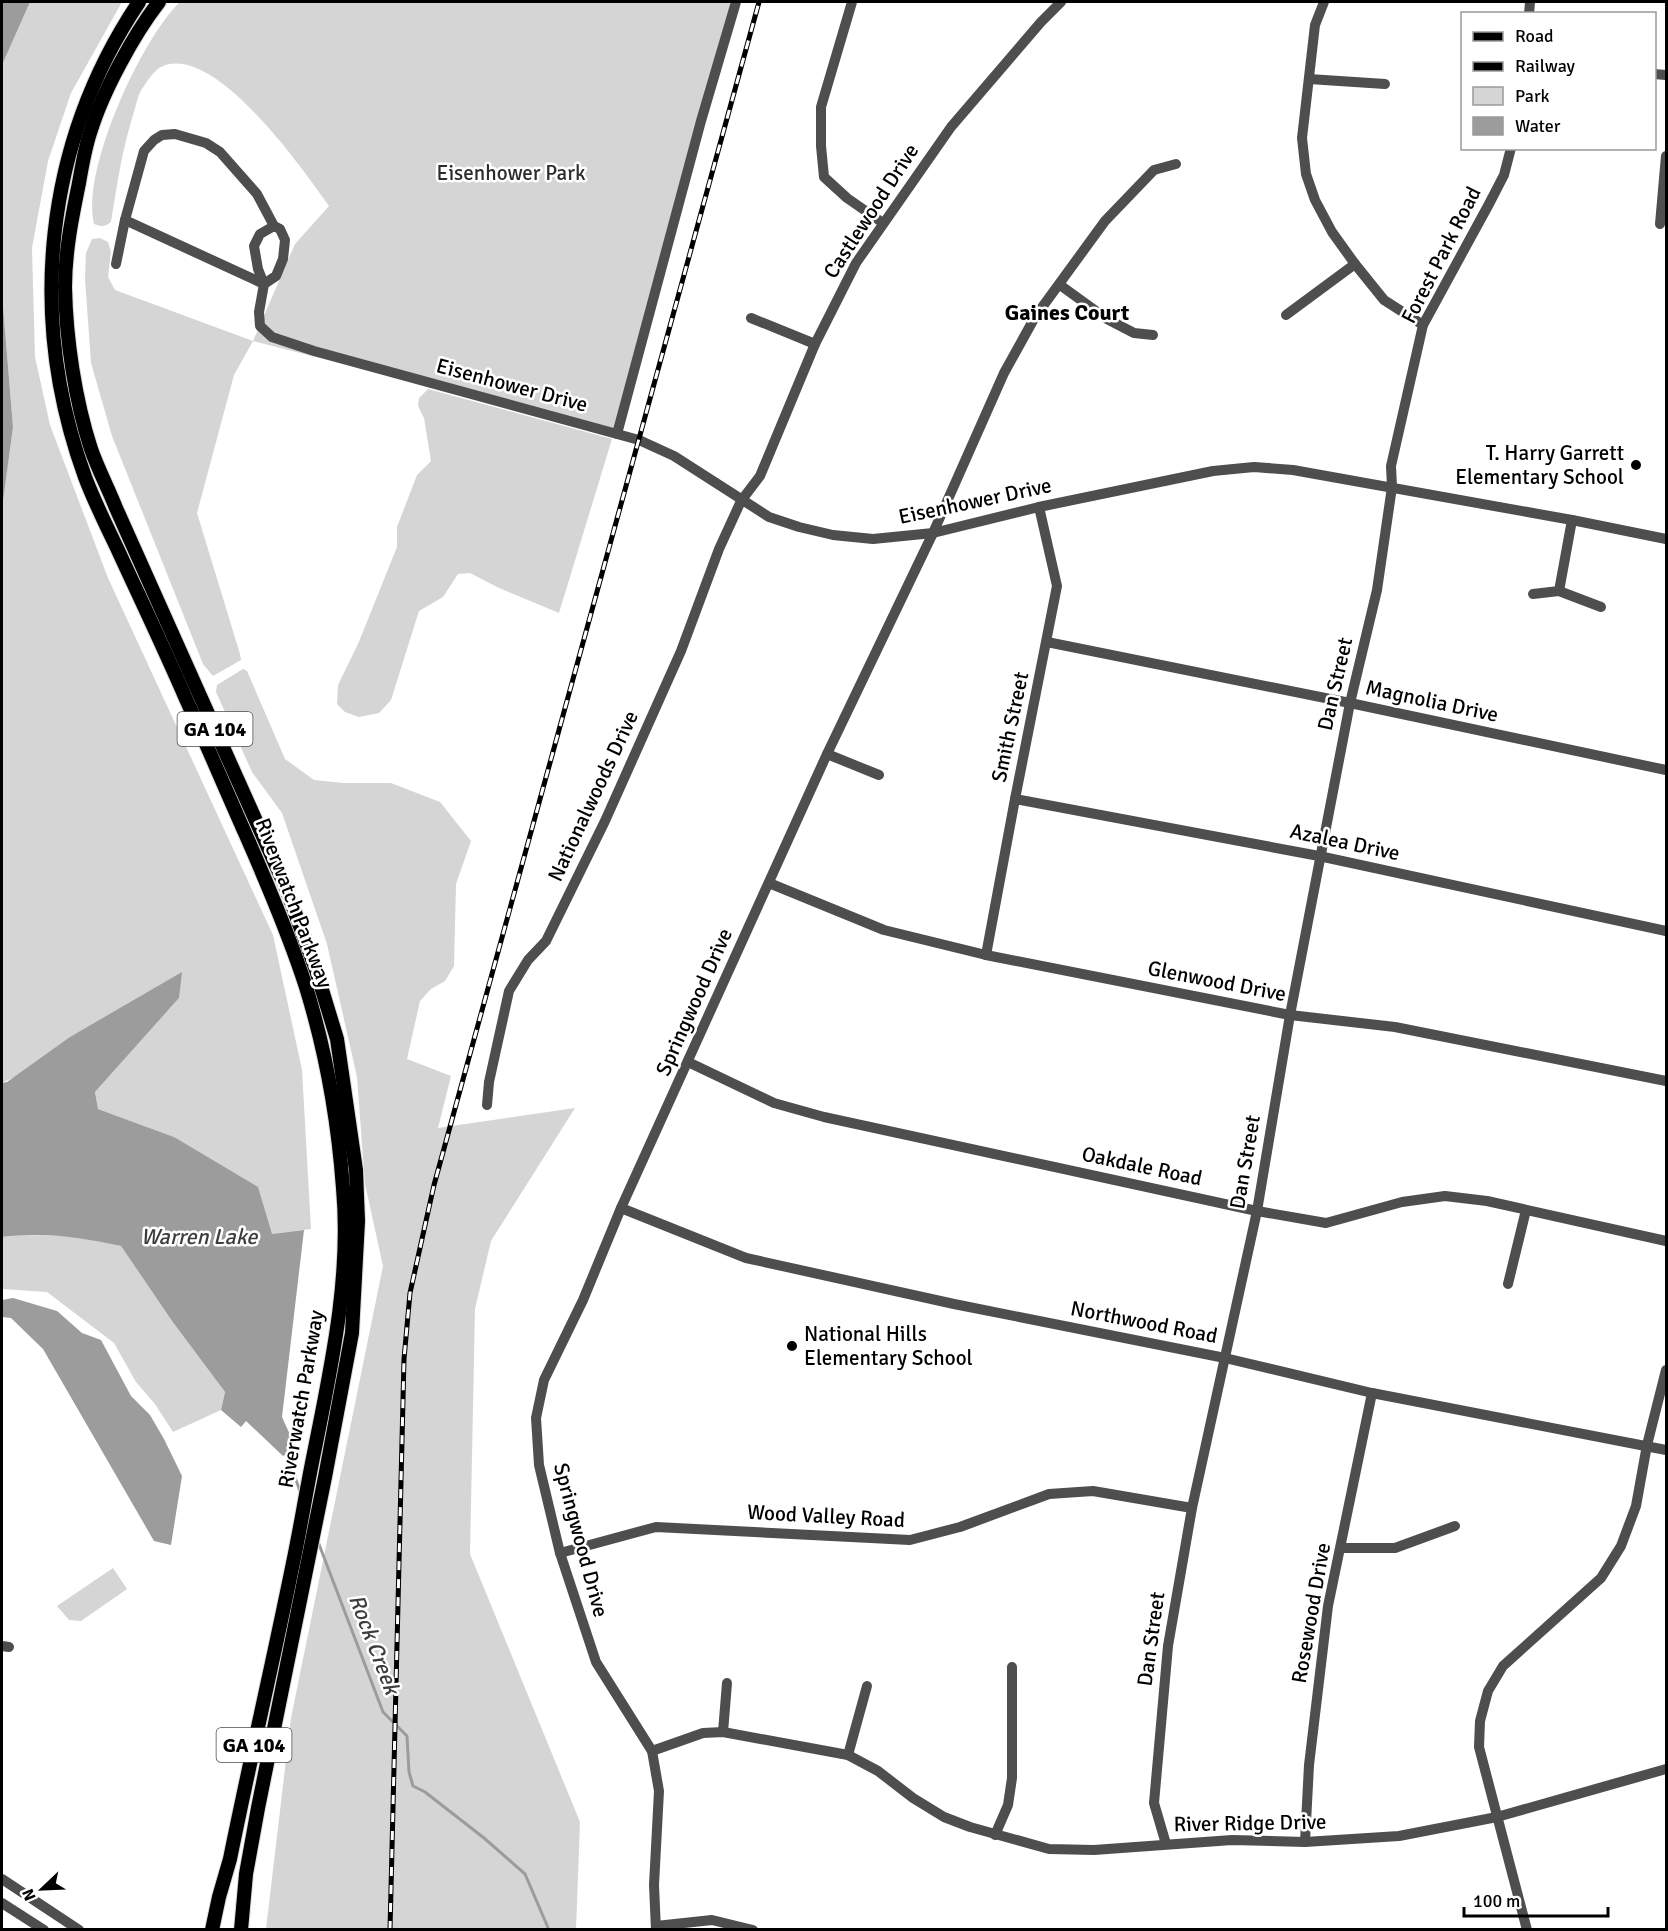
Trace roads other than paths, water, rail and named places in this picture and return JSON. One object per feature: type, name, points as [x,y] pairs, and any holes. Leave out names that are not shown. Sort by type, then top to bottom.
[{"type":"main road","name":"Riverwatch Parkway","points":[[139,2],[110,49],[92,89],[74,136],[61,188],[54,226],[51,273],[51,322],[57,371],[66,415],[86,479],[187,700],[280,914],[306,987],[334,1110],[344,1192],[344,1262],[327,1393],[230,1859],[212,1929]]},
{"type":"main road","name":"Riverwatch Parkway","points":[[159,2],[148,16],[104,96],[90,130],[73,213],[65,287],[78,397],[91,448],[286,888],[316,970],[337,1039],[356,1170],[358,1221],[352,1333],[258,1808],[246,1874],[241,1929]]},
{"type":"main road","points":[[202,1929],[225,1840],[242,1798]]},
{"type":"street","points":[[617,434],[701,121],[736,2]]},
{"type":"street","points":[[852,2],[821,107],[824,177],[847,198],[883,223]]},
{"type":"street","name":"Castlewood Drive","points":[[741,501],[760,476],[815,344],[856,263],[951,127],[1041,22],[1061,2]]},
{"type":"street","points":[[1324,2],[1315,25],[1302,138],[1306,174],[1315,200],[1332,232],[1355,264],[1384,300],[1423,325]]},
{"type":"street","points":[[1309,79],[1385,84]]},
{"type":"street","points":[[116,264],[125,220],[144,151],[162,135],[175,134],[206,143],[220,152],[257,194],[274,226],[280,230],[285,240],[283,259],[276,276],[264,284]]},
{"type":"street","name":"Forest Park Road","points":[[1392,487],[1391,466],[1423,325],[1494,195],[1504,174],[1510,150]]},
{"type":"street","points":[[1660,224],[1666,156]]},
{"type":"street","name":"Springwood Drive","points":[[656,1928],[654,1885],[659,1791],[652,1751],[596,1662],[560,1553],[539,1465],[536,1418],[544,1380],[583,1300],[621,1208],[827,754],[933,533],[1004,372],[1035,317],[1105,221],[1136,186],[1154,170],[1176,164]]},
{"type":"street","points":[[125,220],[264,284]]},
{"type":"street","points":[[264,284],[258,269],[254,246],[260,234],[274,226]]},
{"type":"street","points":[[1286,315],[1355,264]]},
{"type":"street","name":"Eisenhower Drive","points":[[264,284],[259,312],[260,326],[272,337],[314,351],[639,440],[674,456],[769,517],[799,527],[850,538],[892,538],[933,533],[1039,507],[1213,471],[1254,467],[1293,470],[1392,487],[1666,539]]},
{"type":"street","points":[[1060,285],[1107,319],[1134,333],[1153,335]]},
{"type":"street","points":[[751,318],[815,344]]},
{"type":"street","name":"Dan Street","points":[[1166,1844],[1154,1803],[1168,1646],[1192,1508],[1257,1210],[1319,856],[1350,703],[1377,590],[1392,487]]},
{"type":"street","name":"Nationalwoods Drive","points":[[486,1105],[509,991],[528,960],[546,941],[605,821],[681,651],[719,549],[741,501]]},
{"type":"street","name":"Smith Street","points":[[986,955],[1014,799],[1057,586],[1039,507]]},
{"type":"street","points":[[1559,591],[1572,520]]},
{"type":"street","points":[[1533,594],[1559,591],[1600,607]]},
{"type":"street","name":"Magnolia Drive","points":[[1047,642],[1666,770]]},
{"type":"street","points":[[827,754],[879,775]]},
{"type":"street","name":"Azalea Drive","points":[[1014,799],[1319,856],[1666,932]]},
{"type":"street","name":"Glenwood Drive","points":[[769,883],[884,930],[986,955],[1290,1015],[1395,1027],[1666,1081]]},
{"type":"street","name":"Oakdale Road","points":[[688,1062],[774,1102],[824,1117],[1326,1223],[1402,1202],[1445,1196],[1487,1201],[1666,1241]]},
{"type":"street","name":"Northwood Road","points":[[621,1208],[746,1258],[954,1305],[1225,1358],[1372,1393],[1666,1450]]},
{"type":"street","points":[[1508,1284],[1526,1210]]},
{"type":"street","points":[[1527,1929],[1479,1747],[1480,1720],[1488,1691],[1503,1666],[1601,1578],[1621,1546],[1636,1506],[1647,1445],[1666,1370]]},
{"type":"street","name":"Rosewood Drive","points":[[1305,1842],[1309,1765],[1328,1606],[1372,1393]]},
{"type":"street","name":"Wood Valley Road","points":[[560,1553],[656,1527],[910,1540],[960,1527],[1049,1494],[1093,1491],[1192,1508]]},
{"type":"street","points":[[1341,1548],[1395,1548],[1455,1526]]},
{"type":"street","points":[[995,1835],[1008,1805],[1012,1778],[1012,1667]]},
{"type":"street","points":[[723,1732],[727,1683]]},
{"type":"street","points":[[848,1755],[867,1686]]},
{"type":"street","name":"River Ridge Drive","points":[[652,1751],[702,1733],[723,1732],[848,1755],[878,1771],[913,1798],[945,1817],[995,1835],[1049,1849],[1094,1850],[1232,1839],[1305,1842],[1399,1836],[1497,1817],[1666,1769]]},
{"type":"street","points":[[2,1879],[79,1929]]},
{"type":"street","points":[[2,1903],[44,1929]]},
{"type":"street","points":[[656,1928],[712,1920],[753,1929]]},
{"type":"water","points":[[2,2],[30,2],[2,65]]},
{"type":"water","points":[[2,294],[13,427],[2,509]]},
{"type":"water","name":"Warren Lake","points":[[182,972],[179,998],[95,1092],[98,1109],[174,1137],[258,1187],[272,1234],[304,1230],[282,1417],[296,1448],[283,1456],[246,1421],[241,1427],[221,1410],[225,1392],[172,1321],[121,1246],[62,1236],[2,1237],[2,1083],[7,1082],[70,1037]]},
{"type":"water","points":[[13,1298],[57,1311],[82,1333],[101,1340],[131,1396],[150,1415],[182,1476],[171,1545],[154,1541],[43,1349],[11,1318],[2,1317],[2,1300]]},
{"type":"waterway","name":"Rock Creek","points":[[286,1452],[301,1494]]},
{"type":"waterway","name":"Rock Creek","points":[[317,1539],[383,1712],[407,1736],[409,1772],[413,1786],[425,1792],[484,1838],[525,1874],[549,1930]]},
{"type":"railway","points":[[390,1930],[404,1359],[410,1293],[434,1185],[759,2]]},
{"type":"place","name":"T. Harry Garrett Elementary School","points":[[1636,465]]},
{"type":"place","name":"National Hills Elementary School","points":[[792,1346]]},
{"type":"district","name":"Gaines Court","points":[[1067,312]]},
{"type":"park label","name":"Eisenhower Park","points":[[511,173]]}]
